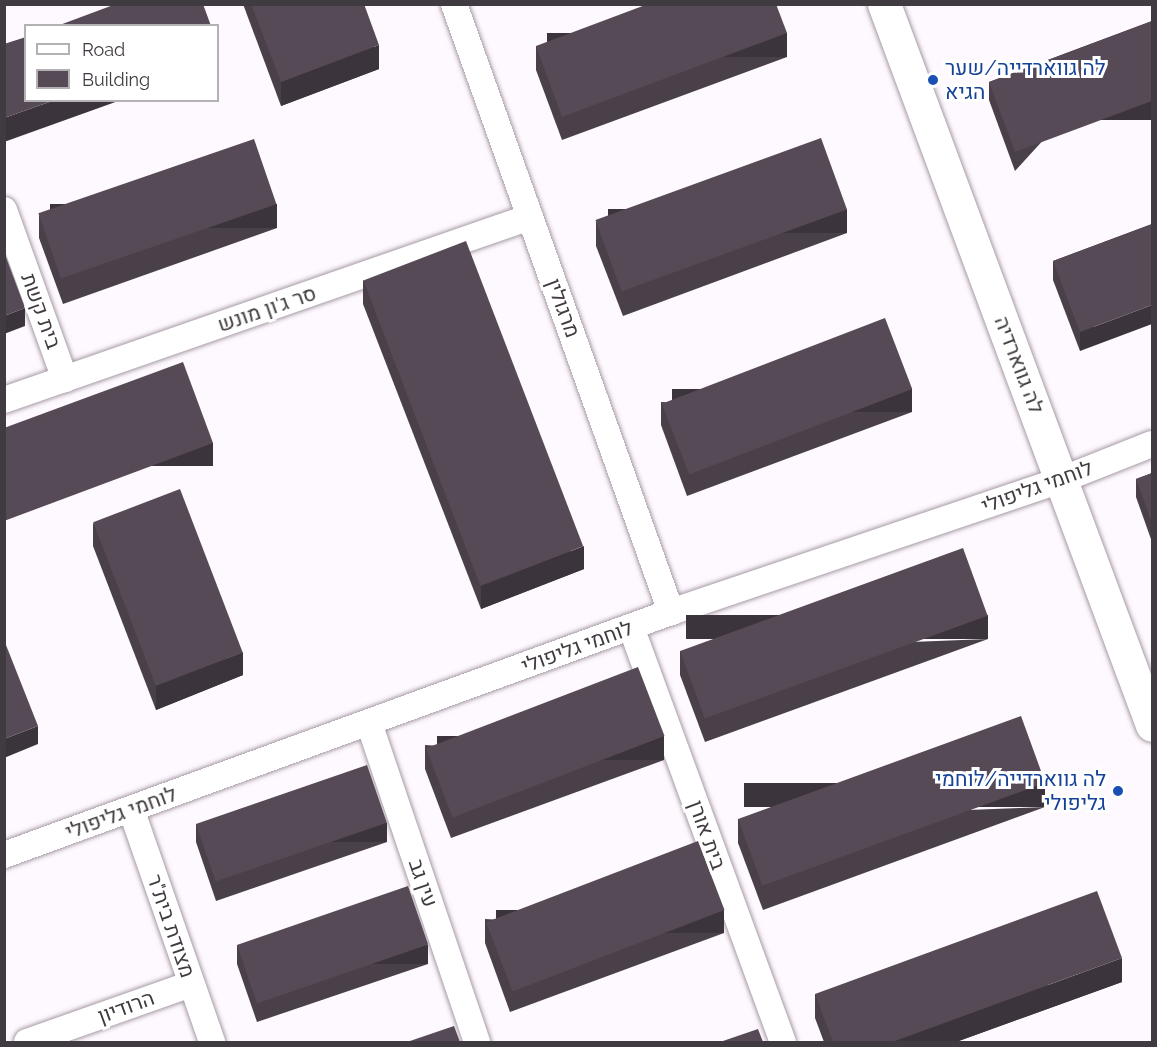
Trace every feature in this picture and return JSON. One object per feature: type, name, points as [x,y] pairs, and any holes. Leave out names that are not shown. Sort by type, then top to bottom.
[{"type":"main road","name":"לה גווארדיה","points":[[884,4],[1152,725]]},
{"type":"street","name":"מרגולין","points":[[454,4],[671,612]]},
{"type":"street","name":"בית קשת","points":[[4,210],[65,379]]},
{"type":"street","name":"סר ג'ון מונש","points":[[4,400],[530,217]]},
{"type":"street","name":"לוחמי גליפולי","points":[[4,855],[671,612],[1061,480],[1152,444]]},
{"type":"street","name":"בית אורן","points":[[631,627],[783,1042]]},
{"type":"street","name":"עין גב","points":[[369,723],[477,1042]]},
{"type":"street","name":"מצודת בית\"ר","points":[[130,809],[212,1042]]},
{"type":"street","name":"הרודיון","points":[[27,1042],[191,984]]},
{"type":"building","points":[[116,4],[203,4],[210,24],[62,24]]},
{"type":"building","points":[[251,4],[364,4],[379,45],[281,82]]},
{"type":"building","points":[[648,4],[776,4],[787,33],[562,117],[536,46]]},
{"type":"building","points":[[1152,21],[1152,101],[1015,152],[989,82]]},
{"type":"building","points":[[24,38],[24,102],[49,102],[4,118],[4,44]]},
{"type":"building","points":[[821,138],[847,209],[621,292],[595,220]]},
{"type":"building","points":[[254,139],[276,204],[61,278],[38,213]]},
{"type":"building","points":[[1152,224],[1152,305],[1080,332],[1053,261]]},
{"type":"building","points":[[466,241],[583,546],[480,586],[363,280]]},
{"type":"building","points":[[4,252],[25,308],[4,316]]},
{"type":"building","points":[[885,318],[912,389],[689,475],[662,404]]},
{"type":"building","points":[[183,362],[213,443],[4,521],[4,428]]},
{"type":"building","points":[[1152,473],[1152,523],[1136,479]]},
{"type":"building","points":[[180,489],[243,652],[156,686],[93,522]]},
{"type":"building","points":[[963,548],[988,616],[705,719],[680,651]]},
{"type":"building","points":[[4,640],[38,726],[4,739]]},
{"type":"building","points":[[638,667],[665,736],[453,817],[426,748]]},
{"type":"building","points":[[1021,716],[1045,783],[762,886],[738,819]]},
{"type":"building","points":[[367,765],[387,823],[216,882],[196,824]]},
{"type":"building","points":[[698,841],[725,910],[513,991],[486,922]]},
{"type":"building","points":[[408,886],[428,945],[257,1004],[237,945]]},
{"type":"building","points":[[1097,891],[1122,958],[892,1042],[833,1042],[815,994]]},
{"type":"building","points":[[454,1026],[460,1042],[407,1042]]},
{"type":"building","points":[[758,1029],[763,1042],[720,1042]]},
{"type":"place","name":"לה גווארדייה/שער הגיא","points":[[933,80]]},
{"type":"place","name":"לה גווארדייה/לוחמי גליפולי","points":[[1118,791]]}]
